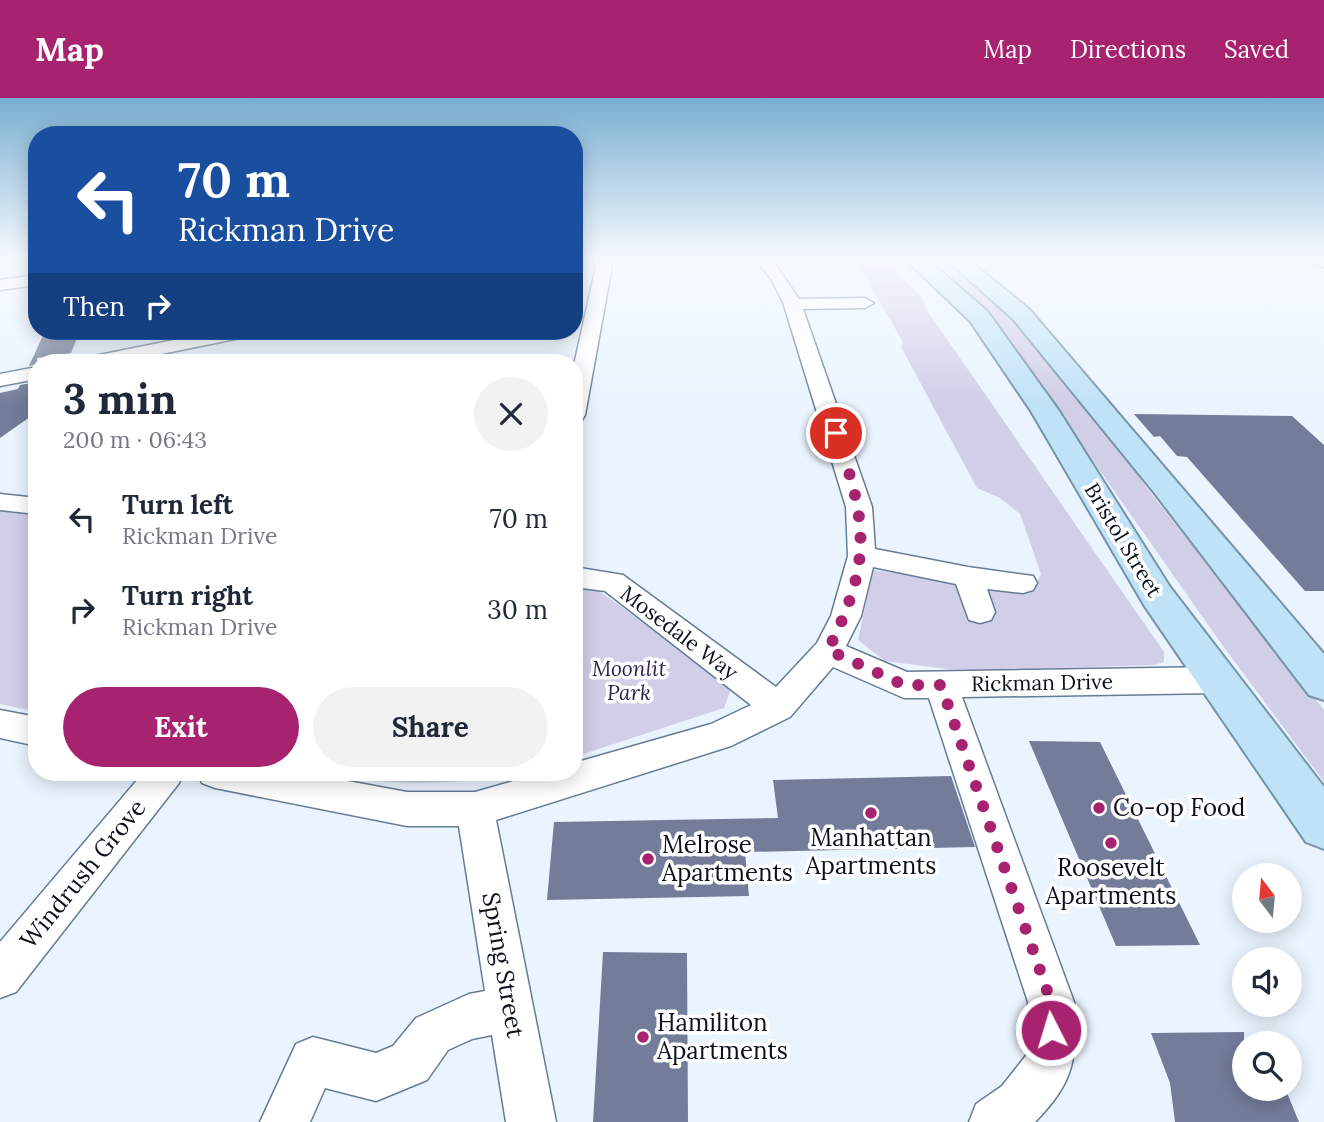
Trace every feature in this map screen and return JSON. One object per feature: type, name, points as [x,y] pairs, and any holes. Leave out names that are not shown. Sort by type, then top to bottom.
[{"type":"highway","name":"Bristol Street","points":[[971,309],[979,316],[1045,411],[1157,596],[1324,826]]},
{"type":"highway","points":[[1015,309],[1164,484],[1324,683]]},
{"type":"street","points":[[583,370],[595,309]]},
{"type":"street","points":[[583,777],[719,736],[778,707],[828,650],[846,616],[862,556],[859,507],[793,309]]},
{"type":"street","points":[[134,354],[201,340]]},
{"type":"street","points":[[0,380],[28,375]]},
{"type":"street","points":[[0,502],[28,505]]},
{"type":"street","points":[[862,556],[968,577],[1023,583]]},
{"type":"street","points":[[968,577],[980,612]]},
{"type":"street","name":"Mosedale Way","points":[[583,578],[613,582],[778,707]]},
{"type":"street","name":"Rickman Drive","points":[[828,650],[904,685],[1216,680]]},
{"type":"street","points":[[941,685],[1051,1002],[1052,1057],[1038,1081],[1007,1116],[994,1122]]},
{"type":"street","points":[[0,724],[28,730]]},
{"type":"street","name":"Windrush Grove","points":[[0,976],[159,781]]},
{"type":"street","points":[[262,781],[407,809],[475,809],[569,781]]},
{"type":"street","name":"Spring Street","points":[[475,809],[531,1122]]},
{"type":"street","points":[[285,1122],[313,1061],[376,1077],[410,1063],[432,1034],[469,1017],[511,1009]]},
{"type":"green space","points":[[884,309],[926,309],[1164,652],[1164,662],[1154,665],[962,671],[885,661],[858,640],[873,570],[986,586],[1034,589],[1041,574],[1020,514],[1000,498],[977,488],[901,347],[903,342]]},
{"type":"green space","points":[[984,309],[1002,309],[1091,411],[1156,500],[1324,710],[1324,782],[1223,646]]},
{"type":"green space","points":[[0,510],[28,514],[28,710],[0,704]]},
{"type":"green space","name":"Moonlit Park","points":[[583,584],[591,585],[732,687],[724,708],[583,754]]},
{"type":"green space","points":[[382,781],[456,781],[418,783]]},
{"type":"building","points":[[41,340],[76,340],[71,353],[34,354]]},
{"type":"building","points":[[28,384],[28,418],[0,438],[0,393],[18,389],[20,385]]},
{"type":"building","points":[[1134,414],[1292,416],[1324,445],[1324,591],[1305,591],[1187,457],[1177,456],[1160,436],[1154,437]]},
{"type":"building","name":"Roosevelt Apartments","points":[[1029,741],[1100,742],[1200,945],[1116,946]]},
{"type":"building","points":[[951,776],[975,847],[745,852],[749,896],[547,900],[554,822],[778,818],[773,780]]},
{"type":"building","name":"Hamiliton Apartments","points":[[603,952],[687,953],[688,1122],[593,1122]]},
{"type":"building","points":[[1232,1032],[1232,1101],[1290,1101],[1299,1122],[1175,1122],[1170,1083],[1151,1033]]},
{"type":"place","name":"Co-op Food","points":[[1099,808]]},
{"type":"place","name":"Manhattan Apartments","points":[[871,813]]},
{"type":"place","name":"Roosevelt Apartments","points":[[1111,843]]},
{"type":"place","name":"Melrose Apartments","points":[[648,859]]},
{"type":"place","name":"Hamiliton Apartments","points":[[643,1037]]},
{"type":"route","points":[[836,433],[859,507],[862,556],[846,616],[828,650],[904,685],[941,685],[1051,1002],[1051,1030]]}]
